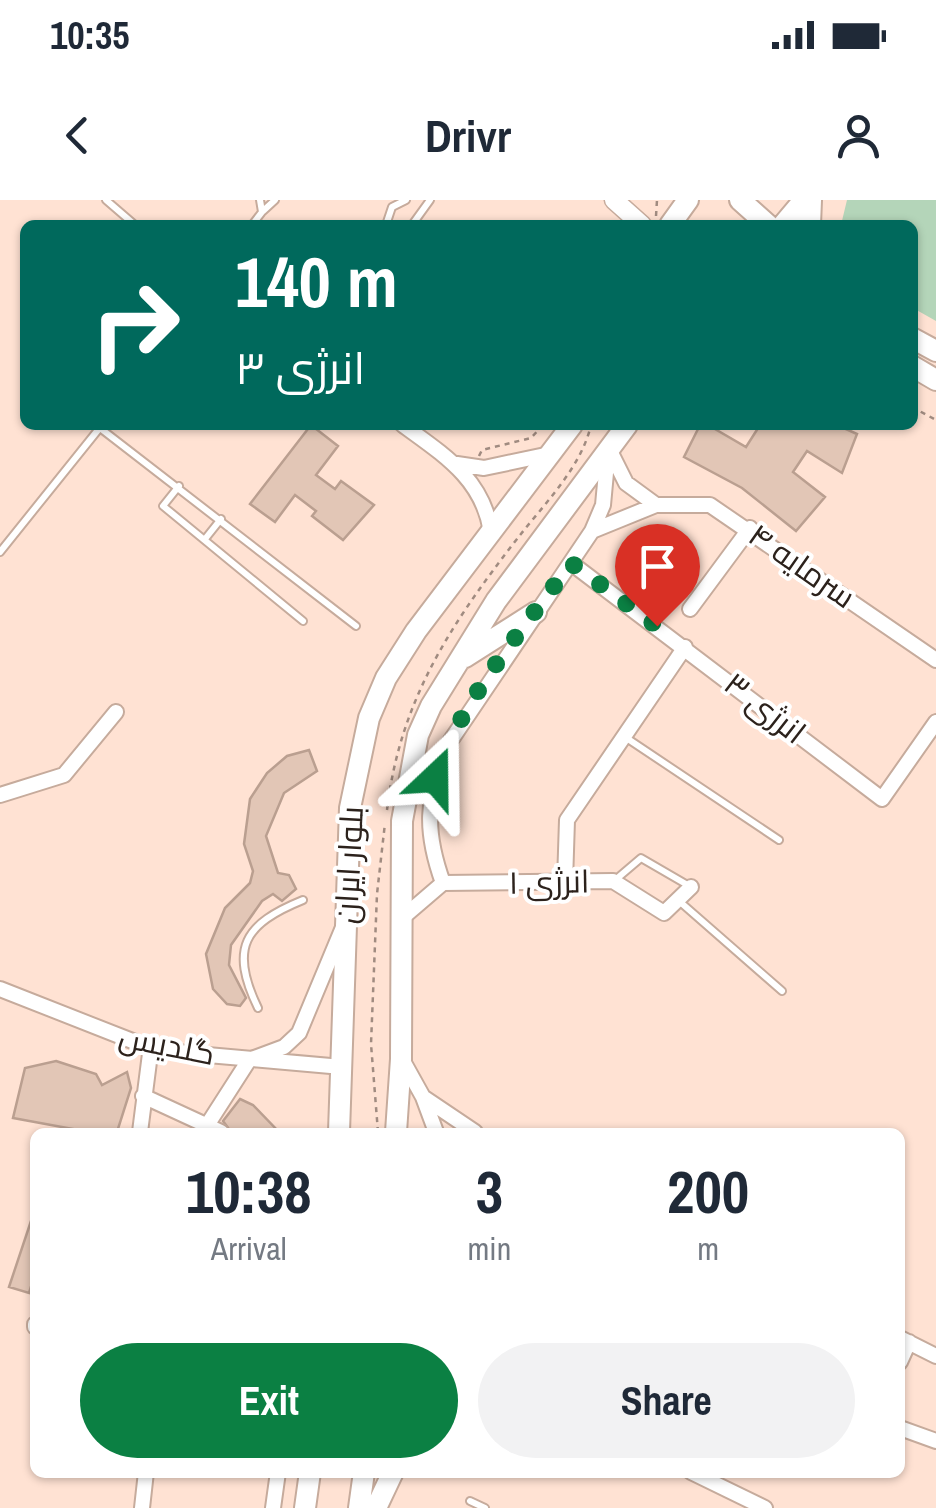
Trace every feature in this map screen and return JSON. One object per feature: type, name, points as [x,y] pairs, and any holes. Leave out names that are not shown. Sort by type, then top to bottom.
[{"type":"main road","points":[[740,200],[762,220]]},
{"type":"main road","points":[[788,220],[808,200]]},
{"type":"main road","name":"بلوار ایران","points":[[339,1128],[350,808],[369,718],[386,678],[416,631],[568,430]]},
{"type":"main road","name":"بلوار ایران","points":[[396,1128],[401,1059],[402,820],[411,763],[430,706],[496,600],[623,430]]},
{"type":"main road","points":[[458,661],[536,612]]},
{"type":"main road","points":[[305,1508],[309,1478]]},
{"type":"main road","points":[[359,1508],[363,1478]]},
{"type":"main road","points":[[376,1508],[390,1478]]},
{"type":"street","points":[[614,200],[636,220]]},
{"type":"street","points":[[410,430],[457,464],[480,494],[491,532]]},
{"type":"street","points":[[608,448],[626,483],[656,505]]},
{"type":"street","points":[[401,920],[443,883],[429,844],[435,778],[445,749],[592,531],[602,505],[608,448]]},
{"type":"street","points":[[457,464],[506,465],[551,453]]},
{"type":"street","points":[[592,531],[656,505]]},
{"type":"street","name":"سرمایه ۴","points":[[656,505],[710,505],[750,528],[936,660]]},
{"type":"street","points":[[690,609],[750,528]]},
{"type":"street","name":"انرژی ۳","points":[[571,563],[882,798],[936,722]]},
{"type":"street","points":[[565,882],[567,820],[686,647]]},
{"type":"street","points":[[0,795],[64,775],[116,712]]},
{"type":"street","name":"انرژی ۱","points":[[443,883],[613,882],[664,912],[678,900]]},
{"type":"street","points":[[678,900],[691,887]]},
{"type":"street","points":[[299,1064],[299,1033],[347,919]]},
{"type":"street","name":"گلدیس","points":[[0,990],[103,1032],[151,1046],[342,1068]]},
{"type":"street","points":[[206,1127],[249,1060],[284,1046],[299,1033]]},
{"type":"street","points":[[140,1128],[151,1046]]},
{"type":"street","points":[[401,1059],[423,1097],[435,1128]]},
{"type":"street","points":[[143,1096],[209,1128]]},
{"type":"street","points":[[423,1097],[470,1128]]},
{"type":"street","points":[[905,1340],[936,1356]]},
{"type":"street","points":[[905,1430],[936,1441]]},
{"type":"street","points":[[142,1508],[145,1478]]},
{"type":"street","points":[[273,1508],[277,1478]]},
{"type":"street","points":[[390,1508],[392,1478]]},
{"type":"street","points":[[703,1478],[765,1508]]},
{"type":"lane","points":[[106,200],[129,220]]},
{"type":"lane","points":[[260,200],[262,212]]},
{"type":"lane","points":[[256,220],[275,200]]},
{"type":"lane","points":[[394,202],[406,200]]},
{"type":"lane","points":[[0,552],[98,430]]},
{"type":"lane","points":[[106,430],[356,626]]},
{"type":"lane","points":[[179,486],[163,506],[303,621]]},
{"type":"lane","points":[[205,539],[220,520]]},
{"type":"lane","points":[[624,736],[779,840]]},
{"type":"lane","points":[[613,882],[641,858],[691,887]]},
{"type":"lane","points":[[258,1008],[244,980],[248,938],[256,924],[304,900]]},
{"type":"lane","points":[[678,900],[782,991]]},
{"type":"lane","points":[[470,1501],[485,1508]]},
{"type":"path","points":[[476,467],[482,450],[531,438],[538,430]]},
{"type":"green space","points":[[847,200],[936,200],[936,321],[918,311],[918,220],[842,220]]},
{"type":"building","points":[[307,430],[317,430],[338,446],[316,475],[335,489],[341,481],[374,505],[343,540],[312,516],[316,511],[295,495],[275,522],[250,504]]},
{"type":"building","points":[[698,430],[717,430],[746,447],[757,430],[848,430],[857,434],[842,473],[807,451],[793,472],[825,497],[796,531],[742,488],[684,457]]},
{"type":"building","points":[[309,750],[317,771],[284,793],[266,836],[278,873],[289,875],[296,889],[282,901],[273,894],[262,901],[231,945],[229,965],[246,998],[240,1006],[227,1004],[213,989],[206,954],[225,908],[250,883],[253,871],[244,844],[250,799],[267,773],[287,756]]},
{"type":"building","points":[[56,1061],[96,1074],[102,1085],[127,1072],[131,1088],[118,1128],[67,1128],[13,1118],[25,1068]]},
{"type":"building","points":[[240,1099],[253,1105],[275,1128],[228,1128],[223,1121]]},
{"type":"building","points":[[30,1224],[29,1293],[9,1287]]},
{"type":"route","points":[[435,778],[445,749],[469,708],[571,563],[657,626]]}]
